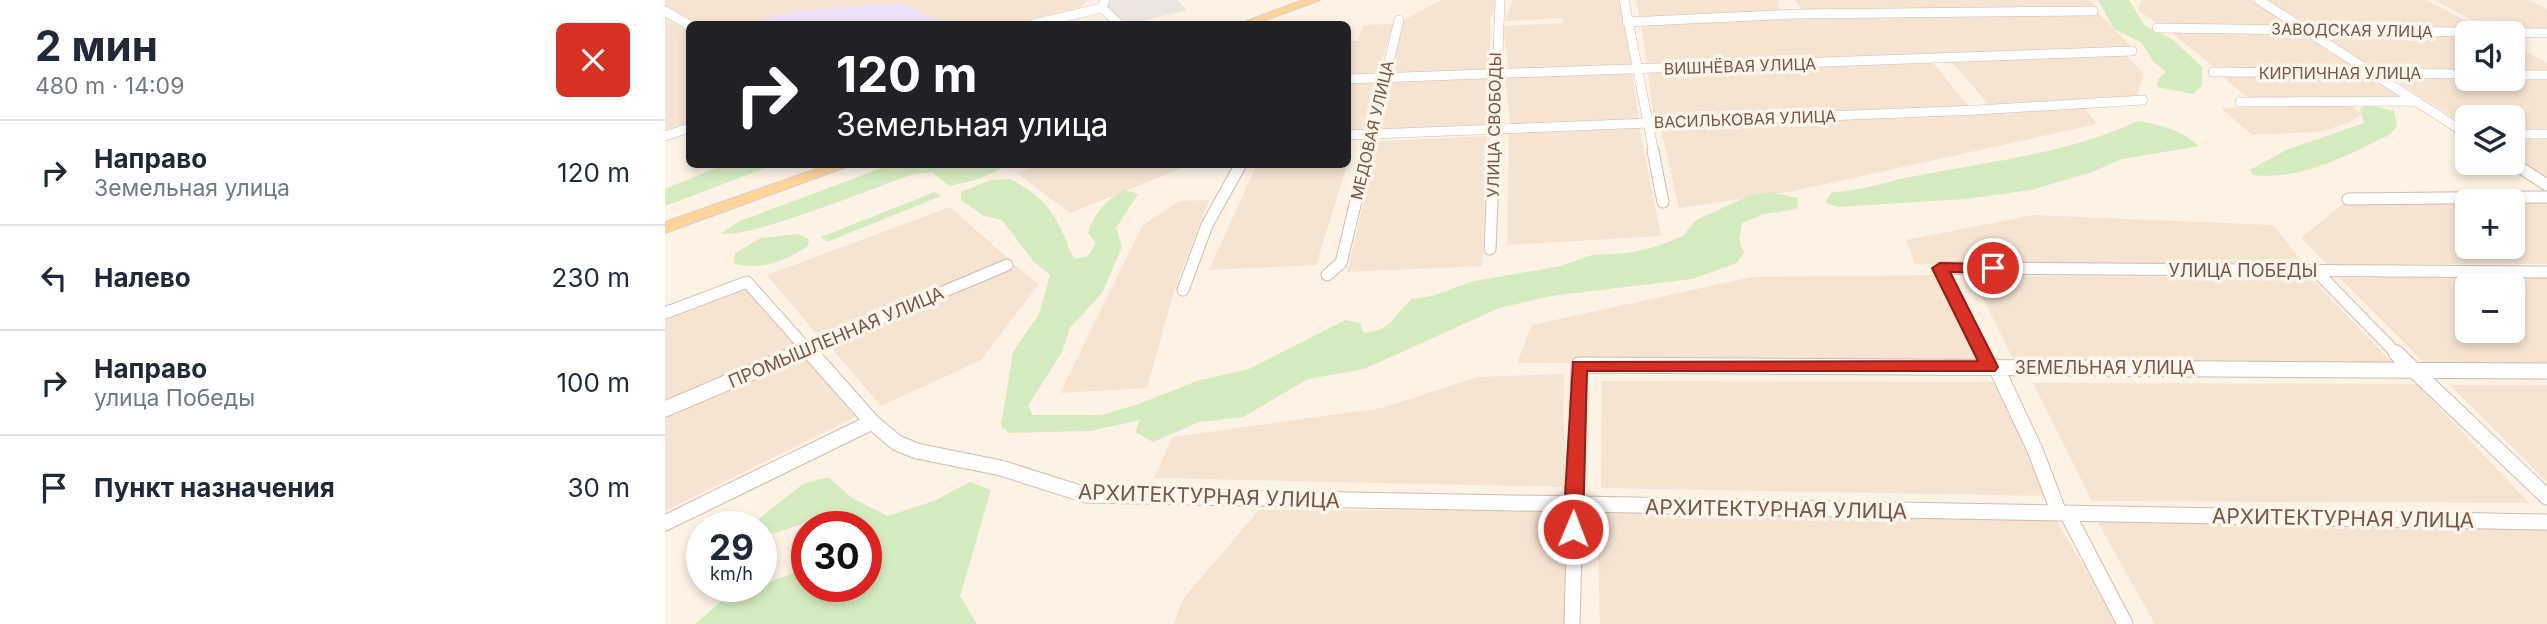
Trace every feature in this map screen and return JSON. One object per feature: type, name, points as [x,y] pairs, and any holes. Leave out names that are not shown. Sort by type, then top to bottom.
[{"type":"main road","points":[[1254,21],[1314,0]]},
{"type":"main road","points":[[665,228],[836,168]]},
{"type":"street","name":"УЛИЦА СВОБОДЫ","points":[[1490,249],[1500,0]]},
{"type":"street","points":[[1624,0],[1635,69],[1663,202]]},
{"type":"street","points":[[1789,0],[1797,14]]},
{"type":"street","points":[[2259,0],[2455,126]]},
{"type":"street","points":[[1044,21],[1104,4],[1117,21]]},
{"type":"street","points":[[1626,22],[1797,14],[2093,10]]},
{"type":"street","points":[[665,11],[686,23]]},
{"type":"street","name":"МЕДОВАЯ УЛИЦА","points":[[1327,275],[1341,263],[1399,20]]},
{"type":"street","name":"ЗАВОДСКАЯ УЛИЦА","points":[[2157,28],[2547,33]]},
{"type":"street","name":"ВИШНЁВАЯ УЛИЦА","points":[[1351,79],[2132,51]]},
{"type":"street","name":"КИРПИЧНАЯ УЛИЦА","points":[[2213,72],[2455,74]]},
{"type":"street","points":[[2525,75],[2547,75]]},
{"type":"street","name":"ВАСИЛЬКОВАЯ УЛИЦА","points":[[1351,135],[1646,124],[2143,100]]},
{"type":"street","points":[[2240,103],[2417,101]]},
{"type":"street","points":[[665,136],[686,129]]},
{"type":"street","points":[[2525,134],[2547,134]]},
{"type":"street","points":[[1183,290],[1198,240],[1223,190],[1238,168]]},
{"type":"street","points":[[2525,171],[2547,185]]},
{"type":"street","points":[[2348,199],[2547,197]]},
{"type":"street","name":"ПРОМЫШЛЕННАЯ УЛИЦА","points":[[665,409],[1007,265]]},
{"type":"street","name":"УЛИЦА ПОБЕДЫ","points":[[1992,367],[1940,268],[2547,272]]},
{"type":"street","points":[[2316,271],[2412,370],[2547,496]]},
{"type":"street","name":"АРХИТЕКТУРНАЯ УЛИЦА","points":[[665,313],[747,282],[871,422],[897,443],[916,451],[1001,468],[1086,495],[2547,522]]},
{"type":"street","name":"ЗЕМЕЛЬНАЯ УЛИЦА","points":[[1573,505],[1579,365],[2547,371]]},
{"type":"street","points":[[1992,367],[2035,450],[2063,513],[2125,624]]},
{"type":"street","points":[[665,523],[871,422]]},
{"type":"street","points":[[1572,624],[1573,505]]},
{"type":"shaded area","points":[[665,0],[1088,0],[1080,8],[1034,21],[686,21],[686,125],[665,132]]},
{"type":"shaded area","points":[[1106,0],[1177,0],[1187,10],[1142,21],[1124,21],[1113,16],[1104,6]]},
{"type":"shaded area","points":[[1441,0],[1498,0],[1490,20],[1490,70],[1390,75],[1402,21]]},
{"type":"shaded area","points":[[1513,0],[1621,0],[1632,65],[1509,69],[1503,26],[1564,23],[1563,18],[1505,21]]},
{"type":"shaded area","points":[[1636,0],[1778,0],[1779,13],[1640,18]]},
{"type":"shaded area","points":[[1795,0],[2089,0],[2098,8],[1804,14]]},
{"type":"shaded area","points":[[2141,0],[2252,0],[2294,27],[2161,26],[2138,10]]},
{"type":"shaded area","points":[[2264,0],[2426,0],[2467,21],[2455,21],[2455,30],[2306,28]]},
{"type":"shaded area","points":[[2434,0],[2529,0],[2547,9],[2547,32],[2525,32],[2525,21],[2474,21]]},
{"type":"shaded area","points":[[901,3],[938,21],[760,21],[799,11]]},
{"type":"shaded area","points":[[2097,12],[2133,48],[1647,65],[1641,23]]},
{"type":"shaded area","points":[[1393,24],[1377,75],[1351,76],[1351,41],[1358,41],[1363,25]]},
{"type":"shaded area","points":[[2168,30],[2299,32],[2358,69],[2218,70]]},
{"type":"shaded area","points":[[2311,31],[2455,33],[2455,72],[2376,71]]},
{"type":"shaded area","points":[[2525,51],[2547,63],[2547,73],[2525,73]]},
{"type":"shaded area","points":[[2125,54],[2144,74],[2136,98],[2026,104],[1989,105],[1949,59]]},
{"type":"shaded area","points":[[1933,63],[1969,107],[1654,120],[1648,73]]},
{"type":"shaded area","points":[[1632,72],[1639,119],[1510,124],[1505,76]]},
{"type":"shaded area","points":[[1489,75],[1493,125],[1378,131],[1390,79]]},
{"type":"shaded area","points":[[2222,76],[2368,76],[2403,98],[2250,100]]},
{"type":"shaded area","points":[[2388,76],[2455,77],[2455,91],[2525,91],[2525,79],[2547,79],[2547,130],[2525,130],[2525,105],[2455,105],[2455,118]]},
{"type":"shaded area","points":[[1374,81],[1363,131],[1351,131],[1351,82]]},
{"type":"shaded area","points":[[2349,104],[2362,114],[2348,123],[2319,132],[2252,135],[2221,108]]},
{"type":"shaded area","points":[[2084,108],[2097,124],[1794,191],[1679,208],[1660,125]]},
{"type":"shaded area","points":[[1639,127],[1661,236],[1507,245],[1509,131]]},
{"type":"shaded area","points":[[1487,136],[1482,266],[1347,272],[1378,141]]},
{"type":"shaded area","points":[[2525,138],[2547,138],[2547,178],[2525,163]]},
{"type":"shaded area","points":[[1031,168],[1182,168],[1070,213],[1017,173]]},
{"type":"shaded area","points":[[1255,168],[1346,168],[1316,265],[1209,270]]},
{"type":"shaded area","points":[[1209,200],[1174,291],[1147,388],[1060,393],[1143,225],[1179,201]]},
{"type":"shaded area","points":[[2344,203],[2455,203],[2455,259],[2525,259],[2525,203],[2547,203],[2547,264],[2327,264],[2301,238]]},
{"type":"shaded area","points":[[950,207],[1009,259],[820,338],[767,275]]},
{"type":"shaded area","points":[[2034,215],[2273,225],[2305,265],[1915,264],[1906,240]]},
{"type":"shaded area","points":[[1014,265],[1039,284],[981,360],[881,406],[829,345]]},
{"type":"shaded area","points":[[1944,275],[1987,360],[1517,363],[1532,325],[1752,277]]},
{"type":"shaded area","points":[[1972,276],[2310,277],[2394,365],[2016,365]]},
{"type":"shaded area","points":[[2340,278],[2455,278],[2455,343],[2525,343],[2525,278],[2547,278],[2547,368],[2429,368]]},
{"type":"shaded area","points":[[747,289],[797,347],[665,404],[665,320]]},
{"type":"shaded area","points":[[803,355],[855,417],[665,511],[665,414]]},
{"type":"shaded area","points":[[1564,374],[1564,487],[1154,478],[1173,437],[1382,408],[1477,377]]},
{"type":"shaded area","points":[[1602,381],[1994,382],[2054,496],[1601,488]]},
{"type":"shaded area","points":[[2033,383],[2417,384],[2529,503],[2092,501]]},
{"type":"shaded area","points":[[2450,385],[2547,385],[2547,482]]},
{"type":"shaded area","points":[[1597,509],[2056,520],[2118,624],[1600,624]]},
{"type":"shaded area","points":[[1259,510],[1568,511],[1567,624],[1174,624],[1183,599]]},
{"type":"shaded area","points":[[2096,519],[2547,527],[2547,624],[2155,624]]},
{"type":"green space","points":[[2098,0],[2129,0],[2145,26],[2172,39],[2202,67],[2202,86],[2193,94],[2157,87],[2158,79],[2166,72],[2153,61],[2142,43],[2114,29]]},
{"type":"green space","points":[[2367,105],[2394,111],[2397,126],[2391,134],[2307,170],[2271,176],[2253,175],[2250,170],[2286,150],[2364,123],[2360,109]]},
{"type":"green space","points":[[2138,121],[2170,129],[2199,146],[2122,159],[2092,172],[2031,190],[1965,199],[1837,207],[1825,202],[1832,192],[1861,189],[2055,149],[2083,142]]},
{"type":"green space","points":[[716,168],[765,168],[665,206],[665,189]]},
{"type":"green space","points":[[882,168],[1000,168],[976,180],[949,186],[932,172],[914,174],[785,220],[736,233],[721,233],[740,221]]},
{"type":"green space","points":[[1010,179],[1046,205],[1075,259],[1088,256],[1096,243],[1088,233],[1097,213],[1106,203],[1124,190],[1138,194],[1116,228],[1122,247],[1102,293],[1070,328],[1062,352],[1028,406],[1033,415],[1101,415],[1136,405],[1197,381],[1249,369],[1345,320],[1360,323],[1364,333],[1381,329],[1412,299],[1432,296],[1474,281],[1561,266],[1592,255],[1628,253],[1655,247],[1683,236],[1696,220],[1749,196],[1771,192],[1798,198],[1797,209],[1764,214],[1742,223],[1739,240],[1744,253],[1737,263],[1692,279],[1551,296],[1499,308],[1364,369],[1308,379],[1243,417],[1199,422],[1153,442],[1135,432],[1140,420],[1090,431],[1009,433],[1001,426],[1013,352],[1039,314],[1050,275],[1034,262],[1002,220],[984,216],[961,200],[961,192],[991,180]]},
{"type":"green space","points":[[935,192],[941,196],[827,242],[821,237]]},
{"type":"green space","points":[[798,234],[809,239],[808,246],[791,256],[763,265],[734,263],[735,253],[761,238]]},
{"type":"green space","points":[[828,477],[852,498],[878,511],[791,511],[791,528],[777,532],[777,511],[769,511],[803,484]]},
{"type":"green space","points":[[970,482],[991,490],[960,596],[977,624],[695,624],[720,602],[777,602],[777,579],[791,574],[791,602],[882,602],[882,513],[888,516],[934,501]]},
{"type":"route","points":[[1573,529],[1576,384],[1579,365],[1989,367],[1940,268],[1993,268]]}]
